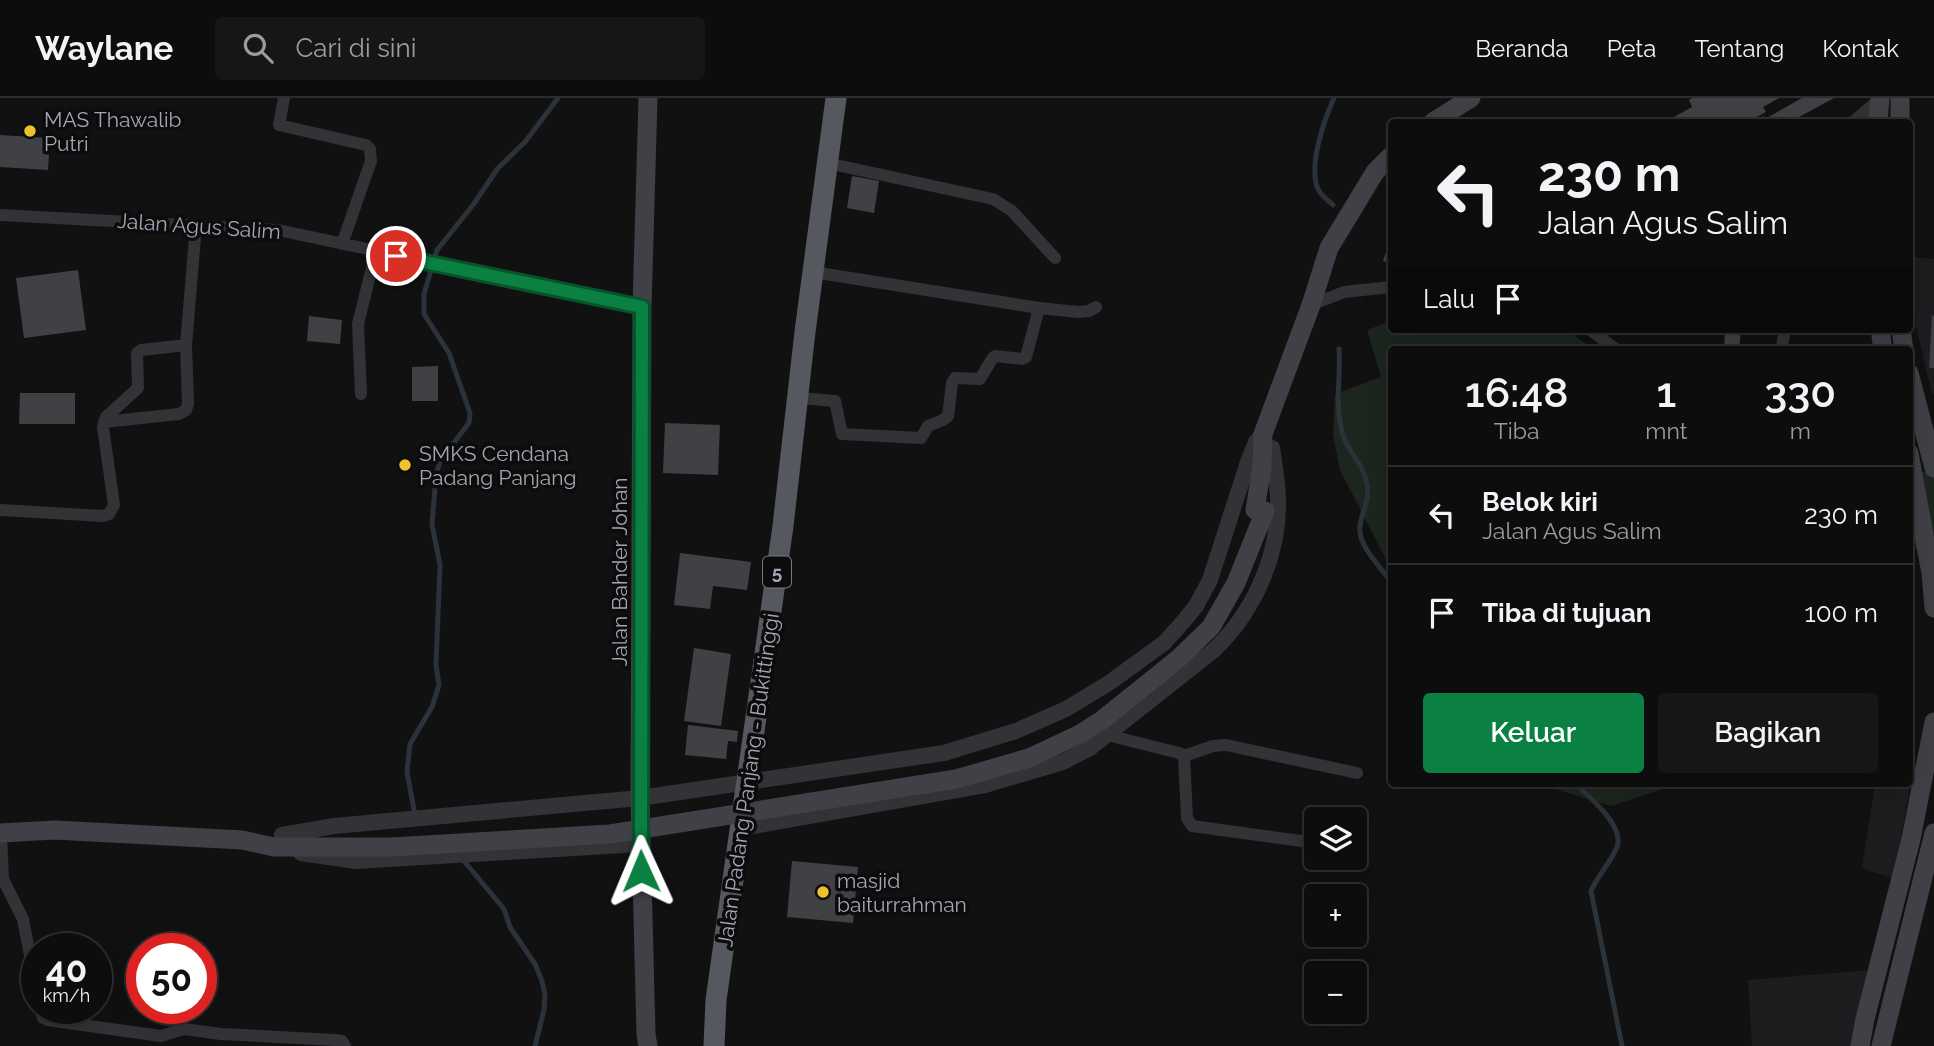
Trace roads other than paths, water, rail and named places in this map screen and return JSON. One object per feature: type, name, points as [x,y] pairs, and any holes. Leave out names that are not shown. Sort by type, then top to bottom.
[{"type":"highway","name":"Jalan Padang Panjang - Bukittinggi","points":[[714,1046],[716,1000],[749,782],[835,98]]},
{"type":"main road","name":"Jalan Bahder Johan","points":[[648,98],[642,307],[640,844],[646,1034],[649,1046]]},
{"type":"main road","points":[[1438,119],[1471,98]]},
{"type":"main road","points":[[1878,119],[1880,98]]},
{"type":"main road","points":[[1900,98],[1900,119]]},
{"type":"main road","points":[[0,833],[55,830],[242,840],[392,842],[610,834],[956,779],[1029,758],[1080,734],[1102,720],[1178,659],[1211,628],[1237,583],[1260,511],[1270,415],[1329,248],[1375,172],[1388,159]]},
{"type":"main road","points":[[1913,382],[1928,415],[1934,468]]},
{"type":"main road","points":[[1913,475],[1931,573],[1934,608]]},
{"type":"main road","points":[[1860,1046],[1930,768],[1934,722]]},
{"type":"main road","points":[[1881,1046],[1934,832]]},
{"type":"main road","points":[[1879,965],[1899,971]]},
{"type":"street","points":[[284,98],[279,125],[366,145],[370,149],[371,161],[342,244]]},
{"type":"street","points":[[1856,119],[1880,98]]},
{"type":"street","points":[[827,163],[993,199],[1012,211],[1055,258]]},
{"type":"street","name":"Jalan Agus Salim","points":[[0,215],[278,230],[642,307]]},
{"type":"street","points":[[104,422],[186,411],[186,345],[196,225]]},
{"type":"street","points":[[361,394],[358,324],[376,251]]},
{"type":"street","points":[[813,272],[1039,308],[1078,312],[1096,307]]},
{"type":"street","points":[[1311,305],[1344,292],[1388,287]]},
{"type":"street","points":[[799,398],[835,401],[838,405],[842,434],[921,438],[928,426],[948,416],[952,383],[956,379],[980,379],[995,356],[1026,357],[1039,308]]},
{"type":"street","points":[[1594,333],[1612,346]]},
{"type":"street","points":[[0,510],[103,516],[109,514],[114,505],[104,422],[106,417],[138,388],[137,353],[141,350],[186,345]]},
{"type":"street","points":[[278,841],[334,826],[640,798],[944,754],[1016,731],[1066,709],[1109,683],[1164,643],[1196,606],[1210,580],[1256,442],[1267,441],[1278,486],[1277,522],[1270,555],[1246,612],[1233,631],[1214,650],[1090,748],[1063,762],[985,785],[742,828]]},
{"type":"street","points":[[1107,735],[1184,756],[1213,746],[1227,745],[1357,773]]},
{"type":"street","points":[[1184,756],[1186,818],[1192,825],[1304,841]]},
{"type":"street","points":[[0,833],[4,879],[23,919],[26,933]]},
{"type":"street","points":[[278,841],[311,855],[356,861],[640,844]]},
{"type":"street","points":[[76,1024],[161,1036],[184,1029],[220,1034],[335,1040],[342,1041],[345,1046]]},
{"type":"waterway","points":[[415,815],[407,772],[410,744],[432,707],[439,685],[436,665],[440,565],[432,524],[436,476],[440,461],[469,423],[470,413],[449,353],[424,314],[424,294],[437,250],[498,168],[525,142],[558,98]]},
{"type":"waterway","points":[[1333,205],[1318,189],[1315,168],[1322,130],[1334,98]]},
{"type":"waterway","points":[[1339,349],[1340,424],[1345,441],[1363,471],[1368,490],[1360,533],[1366,548],[1388,578]]},
{"type":"waterway","points":[[1579,787],[1611,821],[1618,839],[1614,853],[1591,891],[1622,1046]]},
{"type":"waterway","points":[[464,861],[504,909],[510,927],[535,964],[542,981],[544,1010],[535,1046]]},
{"type":"place","name":"MAS Thawalib Putri","points":[[30,131]]},
{"type":"place","name":"SMKS Cendana Padang Panjang","points":[[405,465]]},
{"type":"place","name":"masjid baiturrahman","points":[[823,892]]}]
